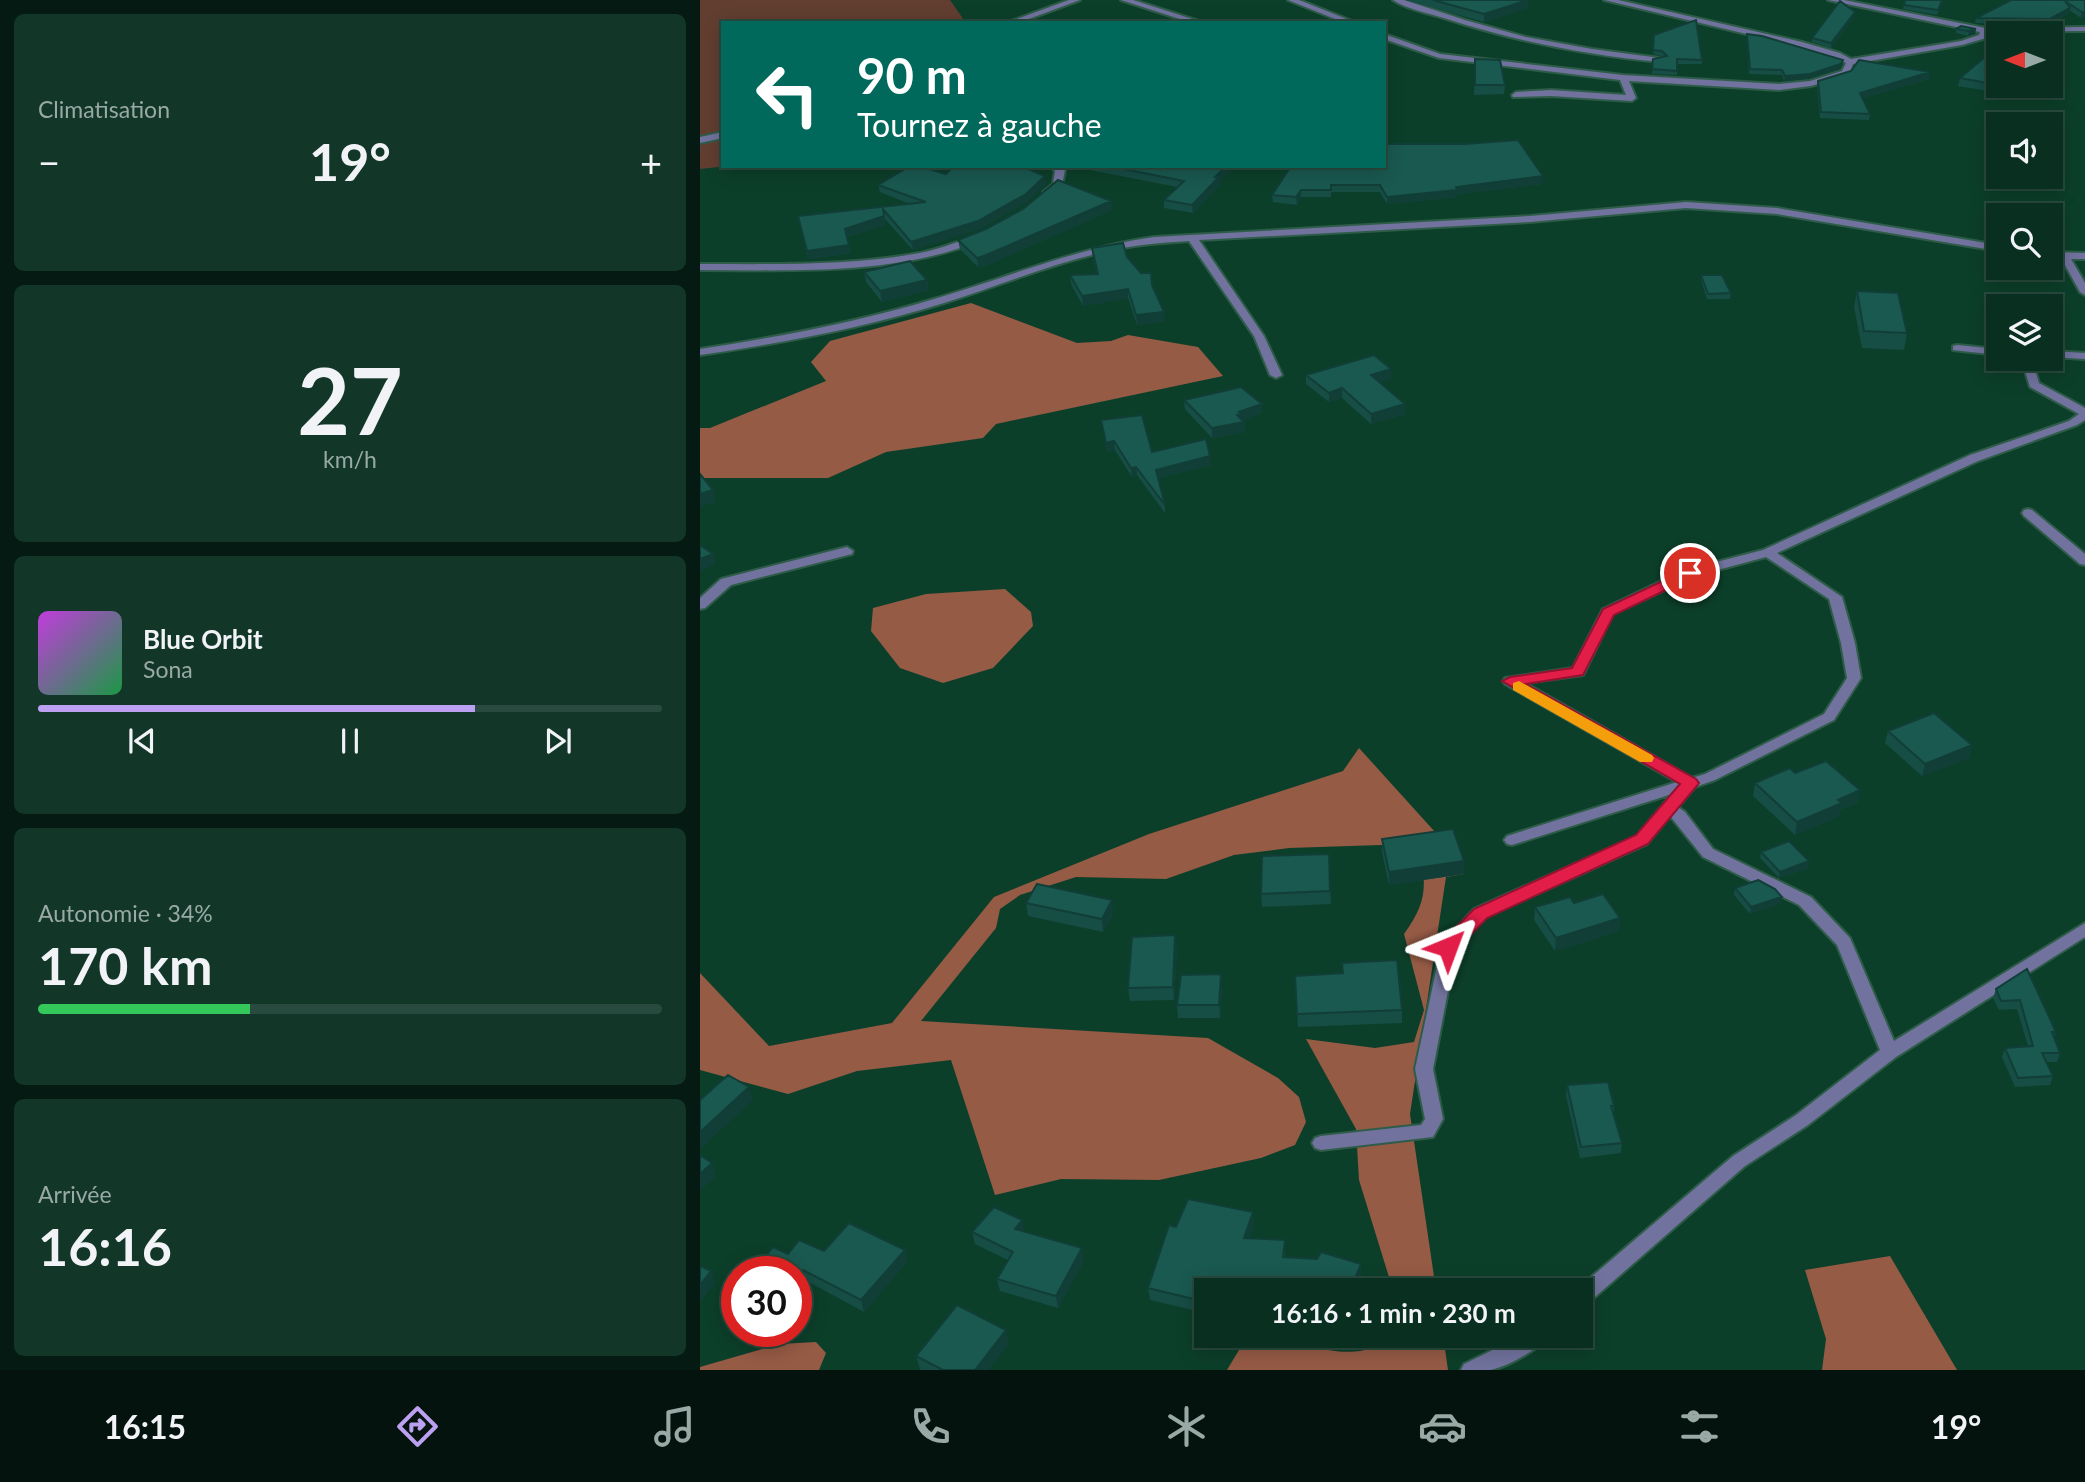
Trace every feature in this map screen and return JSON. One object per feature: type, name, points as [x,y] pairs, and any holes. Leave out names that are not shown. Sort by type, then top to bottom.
[{"type":"street","points":[[1016,21],[1076,0]]},
{"type":"street","points":[[1125,0],[1193,21]]},
{"type":"street","points":[[1292,0],[1348,21]]},
{"type":"street","points":[[1397,0],[1470,26],[1580,50],[1660,60]]},
{"type":"street","points":[[1608,0],[1799,44],[1837,55],[1850,62],[1962,43],[1983,36],[1985,30]]},
{"type":"street","points":[[1832,0],[1985,30],[2085,29]]},
{"type":"street","points":[[1386,37],[1439,56],[1623,78],[1779,87],[1829,79],[1846,73],[1850,62]]},
{"type":"street","points":[[1516,95],[1632,98],[1623,78]]},
{"type":"street","points":[[700,140],[721,135]]},
{"type":"street","points":[[1038,201],[1057,186],[1060,170],[1057,168]]},
{"type":"street","points":[[700,352],[804,333],[912,308],[1001,282],[1072,254],[1111,244],[1456,221],[1530,219],[1686,205],[1777,211],[1986,246]]},
{"type":"street","points":[[700,267],[835,264],[932,254],[961,247],[984,234]]},
{"type":"street","points":[[1194,239],[1259,336],[1276,375]]},
{"type":"street","points":[[2085,256],[2065,257],[2085,292]]},
{"type":"street","points":[[1956,348],[1986,351]]},
{"type":"street","points":[[2063,355],[2085,356]]},
{"type":"street","points":[[1690,783],[1510,681],[1578,672],[1608,612],[1690,573],[1768,553],[1974,458],[2073,423],[2085,414],[2034,385],[2030,371]]},
{"type":"street","points":[[2028,513],[2085,561]]},
{"type":"street","points":[[700,605],[726,582],[847,551]]},
{"type":"street","points":[[1512,840],[1710,777],[1829,717],[1854,678],[1848,643],[1835,597],[1768,553]]},
{"type":"street","points":[[1321,1143],[1427,1132],[1434,1119],[1424,1069],[1448,947],[1480,913],[1642,840],[1690,783]]},
{"type":"street","points":[[1669,808],[1679,816],[1708,853],[1805,901],[1844,942],[1890,1052]]},
{"type":"street","points":[[1593,1287],[1739,1161],[1802,1120],[1890,1052],[2085,929]]},
{"type":"street","points":[[1471,1370],[1519,1348]]},
{"type":"shaded area","points":[[700,0],[950,0],[965,21],[721,21],[721,167],[700,169]]},
{"type":"shaded area","points":[[971,303],[1077,343],[1111,341],[1128,335],[1198,347],[1223,376],[996,424],[983,438],[886,452],[828,478],[700,478],[700,428],[710,428],[826,381],[811,362],[830,341]]},
{"type":"shaded area","points":[[1005,589],[1031,612],[1033,626],[993,668],[943,683],[900,668],[871,631],[873,608],[926,594]]},
{"type":"shaded area","points":[[1359,748],[1445,843],[1452,842],[1464,874],[1446,877],[1410,1114],[1434,1278],[1389,1278],[1359,1180],[1356,1129],[1306,1039],[1375,1048],[1414,1042],[1424,1010],[1404,934],[1421,904],[1424,876],[1420,851],[1411,844],[1289,848],[1234,855],[1166,879],[1076,877],[1020,895],[1000,909],[996,928],[921,1021],[1208,1038],[1278,1078],[1299,1097],[1306,1122],[1295,1145],[1261,1158],[1159,1180],[1061,1179],[995,1195],[951,1060],[857,1071],[788,1094],[700,1070],[700,973],[769,1046],[892,1023],[994,897],[1149,834],[1343,771]]},
{"type":"shaded area","points":[[1890,1256],[1957,1370],[1822,1370],[1826,1339],[1805,1270]]},
{"type":"shaded area","points":[[812,1342],[816,1342],[826,1353],[819,1370],[700,1370],[700,1367],[770,1347],[812,1347]]},
{"type":"shaded area","points":[[1240,1348],[1320,1348],[1347,1352],[1445,1348],[1448,1370],[1227,1370]]},
{"type":"building","points":[[1433,0],[1528,0],[1484,14]]},
{"type":"building","points":[[1905,0],[1942,0],[1938,10],[1904,5]]},
{"type":"building","points":[[2011,0],[2085,0],[2085,12],[2065,1],[2070,8],[2050,19],[1976,18]]},
{"type":"building","points":[[1840,1],[1855,12],[1831,43],[1812,38]]},
{"type":"building","points":[[1696,20],[1702,60],[1677,59],[1677,71],[1652,69],[1653,59],[1667,56],[1662,51],[1653,50],[1654,35]]},
{"type":"building","points":[[1961,26],[1976,29],[1956,29]]},
{"type":"building","points":[[1747,34],[1843,60],[1841,64],[1810,74],[1785,76],[1782,70],[1750,69]]},
{"type":"building","points":[[1986,56],[1986,83],[1960,78]]},
{"type":"building","points":[[1475,59],[1500,60],[1505,85],[1475,85]]},
{"type":"building","points":[[1859,60],[1930,72],[1860,93],[1870,114],[1821,112],[1818,81],[1851,71]]},
{"type":"building","points":[[1518,140],[1543,176],[1456,187],[1457,190],[1387,197],[1380,185],[1331,185],[1331,190],[1301,190],[1296,197],[1272,195],[1290,168],[1386,168],[1386,144],[1465,144]]},
{"type":"building","points":[[907,168],[926,168],[946,174],[952,168],[1026,168],[1045,176],[1026,194],[978,221],[911,242],[883,209],[884,216],[845,229],[849,245],[807,251],[798,216],[926,202],[878,185]]},
{"type":"building","points":[[1119,168],[1224,168],[1215,177],[1219,177],[1192,205],[1164,200],[1184,181]]},
{"type":"building","points":[[1058,180],[1111,201],[977,258],[958,240],[986,229],[1023,209]]},
{"type":"building","points":[[1123,243],[1127,257],[1141,273],[1151,273],[1152,285],[1164,312],[1136,315],[1128,289],[1082,296],[1070,275],[1098,274],[1092,248]]},
{"type":"building","points":[[910,261],[927,280],[880,291],[864,272]]},
{"type":"building","points":[[1701,275],[1722,275],[1731,293],[1708,294]]},
{"type":"building","points":[[1857,291],[1898,293],[1907,333],[1864,331]]},
{"type":"building","points":[[1374,355],[1391,369],[1371,375],[1405,404],[1371,414],[1342,388],[1329,393],[1306,375]]},
{"type":"building","points":[[1241,387],[1262,404],[1239,412],[1241,414],[1237,415],[1244,422],[1212,428],[1184,400]]},
{"type":"building","points":[[1142,415],[1152,452],[1206,439],[1210,456],[1156,470],[1165,505],[1136,467],[1131,468],[1114,441],[1106,443],[1101,420]]},
{"type":"building","points":[[700,474],[713,490],[700,494]]},
{"type":"building","points":[[700,545],[713,554],[700,559]]},
{"type":"building","points":[[1934,713],[1972,745],[1925,764],[1888,731]]},
{"type":"building","points":[[1826,761],[1860,790],[1838,800],[1842,803],[1797,822],[1755,783],[1790,768],[1795,773]]},
{"type":"building","points":[[1453,829],[1464,861],[1389,872],[1382,839]]},
{"type":"building","points":[[1789,841],[1809,861],[1780,872],[1761,852]]},
{"type":"building","points":[[1329,854],[1330,891],[1261,894],[1262,856]]},
{"type":"building","points":[[1758,880],[1775,889],[1782,897],[1751,907],[1735,888]]},
{"type":"building","points":[[1037,884],[1112,900],[1102,919],[1026,903]]},
{"type":"building","points":[[1603,894],[1620,918],[1556,938],[1535,907],[1570,897],[1574,903]]},
{"type":"building","points":[[1175,935],[1173,987],[1128,988],[1132,937]]},
{"type":"building","points":[[1397,960],[1402,1010],[1297,1014],[1295,976],[1343,973],[1342,963]]},
{"type":"building","points":[[2027,969],[2056,1032],[2052,1032],[2060,1053],[2042,1053],[2053,1076],[2018,1078],[2005,1048],[2033,1046],[2020,1000],[2001,1001],[1996,989]]},
{"type":"building","points":[[1221,974],[1219,1005],[1177,1005],[1181,975]]},
{"type":"building","points":[[728,1075],[749,1087],[700,1132],[700,1100]]},
{"type":"building","points":[[1608,1082],[1614,1106],[1611,1106],[1622,1143],[1581,1147],[1567,1085]]},
{"type":"building","points":[[700,1155],[712,1163],[700,1174]]},
{"type":"building","points":[[1188,1199],[1253,1212],[1244,1238],[1285,1240],[1283,1257],[1317,1259],[1321,1252],[1361,1264],[1355,1278],[1194,1278],[1194,1299],[1148,1288],[1169,1225],[1176,1227]]},
{"type":"building","points":[[994,1207],[1022,1220],[1015,1229],[1082,1248],[1056,1296],[997,1279],[1013,1252],[972,1232]]},
{"type":"building","points":[[849,1223],[905,1250],[861,1300],[812,1275],[812,1256],[766,1256],[773,1247],[788,1254],[799,1240],[824,1251]]},
{"type":"building","points":[[700,1266],[711,1271],[700,1285]]},
{"type":"building","points":[[957,1305],[1006,1330],[975,1370],[943,1370],[916,1356]]},
{"type":"slow traffic","points":[[1519,686],[1646,758]]},
{"type":"route","points":[[1448,947],[1480,913],[1642,840],[1690,783],[1510,681],[1578,672],[1608,612],[1690,573]]}]
